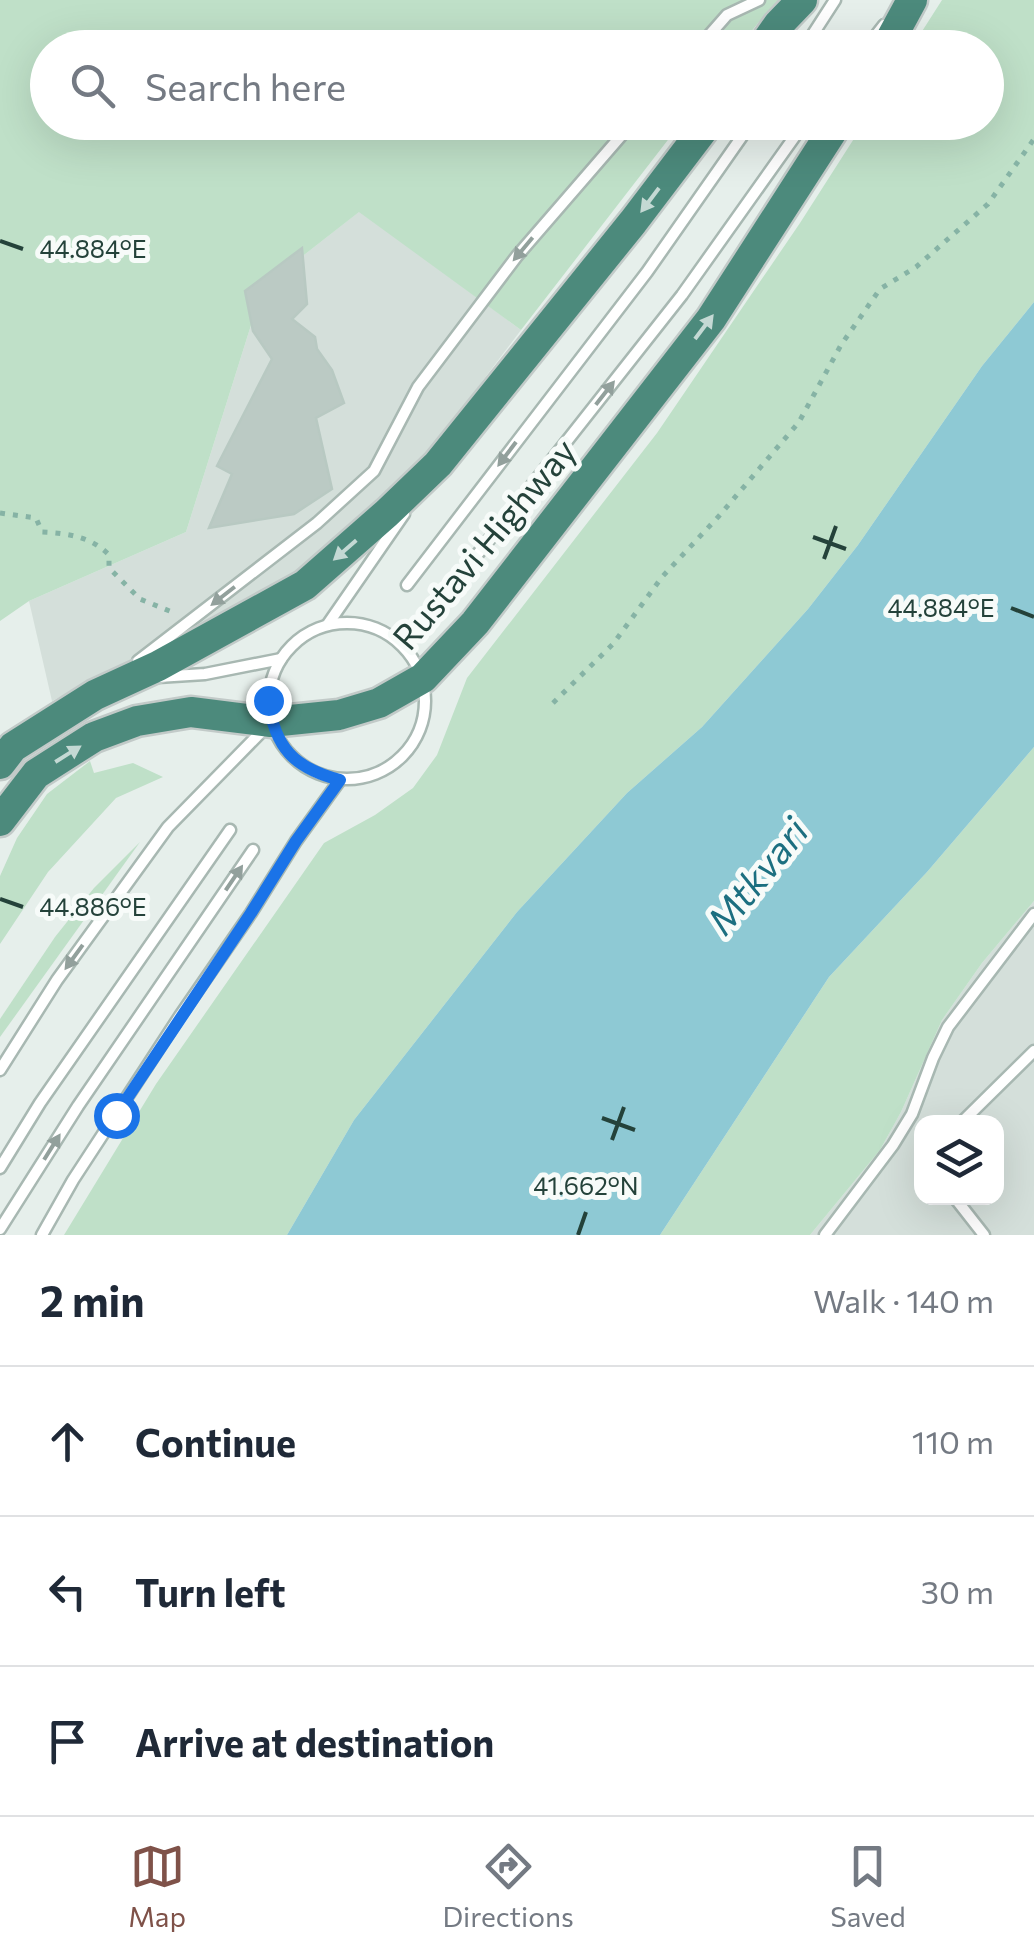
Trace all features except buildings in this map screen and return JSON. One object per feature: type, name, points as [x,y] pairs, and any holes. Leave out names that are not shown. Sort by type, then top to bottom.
[{"type":"highway","points":[[775,30],[802,0]]},
{"type":"highway","points":[[896,30],[912,0]]},
{"type":"highway","points":[[0,764],[13,747],[94,695],[158,666],[305,585],[438,464],[694,140]]},
{"type":"highway","name":"Rustavi Highway","points":[[0,821],[36,774],[94,737],[137,721],[191,712],[271,722],[339,716],[379,703],[422,678],[475,624],[710,319],[826,140]]},
{"type":"lane","points":[[713,30],[727,14],[759,0]]},
{"type":"lane","points":[[816,30],[835,0]]},
{"type":"lane","points":[[880,30],[904,0]]},
{"type":"lane","points":[[94,695],[317,523],[374,471],[418,387],[517,256],[617,140]]},
{"type":"lane","points":[[407,585],[646,272],[739,140]]},
{"type":"lane","points":[[436,607],[682,295],[792,140]]},
{"type":"lane","points":[[328,624],[438,464]]},
{"type":"lane","points":[[352,622],[375,627],[396,639],[412,656],[422,678],[426,703],[421,728],[408,751],[389,768],[365,778],[340,780],[316,774],[296,761],[271,722],[268,700],[280,659],[293,644],[328,624],[352,622]]},
{"type":"lane","points":[[128,680],[204,674],[280,659]]},
{"type":"lane","points":[[0,1070],[57,980],[168,827],[271,722]]},
{"type":"lane","points":[[42,1235],[137,1082],[340,780]]},
{"type":"lane","points":[[0,1168],[51,1087],[230,830]]},
{"type":"lane","points":[[0,1229],[78,1106],[252,850]]},
{"type":"lane","points":[[825,1235],[894,1145],[912,1114],[948,1027],[1034,914]]},
{"type":"lane","points":[[969,1115],[1034,1051]]},
{"type":"lane","points":[[960,1205],[984,1235]]},
{"type":"path","points":[[553,703],[613,644],[662,577],[799,422],[880,289],[916,266],[988,204],[1034,140]]},
{"type":"path","points":[[0,513],[36,518],[42,532],[64,533],[99,544],[109,556],[109,568],[140,599],[191,620]]},
{"type":"shaded area","points":[[360,211],[521,330],[431,449],[297,573],[52,701],[29,601],[186,532],[263,287]]},
{"type":"shaded area","points":[[1034,901],[1034,1235],[810,1235],[880,1150],[942,1020],[982,963]]},
{"type":"green space","points":[[0,0],[782,0],[752,30],[30,30],[30,140],[668,140],[521,330],[359,212],[263,287],[186,532],[29,601],[0,621]]},
{"type":"green space","points":[[942,0],[1034,0],[1034,302],[982,366],[858,545],[808,609],[702,727],[627,793],[517,912],[354,1120],[287,1235],[64,1235],[156,1084],[324,843],[413,788],[437,755],[467,678],[657,433],[853,140],[1004,140],[1004,30],[923,30]]},
{"type":"green space","points":[[1034,747],[1034,901],[982,963],[942,1020],[880,1150],[810,1235],[660,1235],[829,977],[927,872]]},
{"type":"green space","points":[[90,761],[94,773],[133,763],[163,777],[116,798],[48,872],[0,944],[0,876],[17,838],[47,794]]},
{"type":"green space","points":[[140,842],[0,1037],[0,1019],[55,937],[94,888]]},
{"type":"water","name":"Mtkvari","points":[[1034,302],[1034,747],[927,872],[829,977],[660,1235],[287,1235],[354,1120],[517,912],[627,793],[702,727],[808,609],[858,545],[982,366]]},
{"type":"route","points":[[116,1115],[340,780],[316,774],[296,761],[271,722],[268,700]]}]
